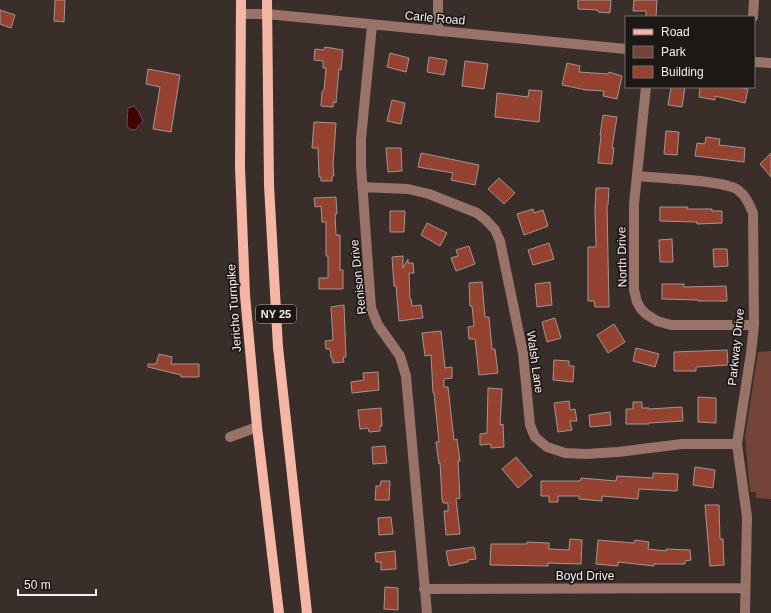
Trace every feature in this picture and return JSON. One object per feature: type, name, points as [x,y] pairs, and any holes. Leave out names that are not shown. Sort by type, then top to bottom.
[{"type":"main road","name":"Jericho Turnpike","points":[[241,0],[240,168],[245,295],[257,427],[279,613]]},
{"type":"main road","name":"NY 25","points":[[267,0],[269,185],[278,347],[307,613]]},
{"type":"street","points":[[438,0],[438,31]]},
{"type":"street","points":[[753,16],[754,0]]},
{"type":"street","name":"Carle Road","points":[[241,14],[267,14],[625,49]]},
{"type":"street","name":"Renison Drive","points":[[372,25],[361,139],[362,187],[372,308],[378,325],[400,356],[406,376],[426,613]]},
{"type":"street","points":[[755,62],[771,63]]},
{"type":"street","name":"North Drive","points":[[646,88],[634,204],[634,290],[637,302],[646,314],[657,321],[671,325],[754,325]]},
{"type":"street","name":"Parkway Drive","points":[[637,176],[719,183],[738,189],[747,199],[753,213],[754,325],[737,444],[748,517],[745,613]]},
{"type":"street","name":"Walsh Lane","points":[[362,187],[408,189],[429,194],[477,213],[495,230],[500,241],[523,353],[530,425],[535,437],[547,447],[565,453],[586,454],[618,452],[682,444],[737,444]]},
{"type":"street","points":[[230,437],[257,427]]},
{"type":"street","name":"Boyd Drive","points":[[424,588],[745,588]]},
{"type":"green space","points":[[771,351],[771,499],[756,498],[756,492],[750,492],[745,437],[758,352]]},
{"type":"shaded area","points":[[134,106],[139,112],[143,121],[135,130],[129,129],[127,125],[128,108]]},
{"type":"building","points":[[55,0],[65,0],[64,22],[54,21]]},
{"type":"building","points":[[578,0],[611,0],[610,13],[598,12],[598,10],[578,9]]},
{"type":"building","points":[[634,0],[657,0],[656,16],[646,16],[646,11],[633,11]]},
{"type":"building","points":[[0,10],[15,15],[11,28],[0,24]]},
{"type":"building","points":[[325,47],[343,50],[341,70],[339,69],[336,103],[333,102],[333,107],[321,106],[326,68],[323,68],[323,61],[314,60],[315,49],[324,50]]},
{"type":"building","points":[[390,53],[409,58],[406,72],[387,67]]},
{"type":"building","points":[[429,57],[447,60],[444,75],[427,72]]},
{"type":"building","points":[[465,61],[488,64],[484,89],[462,86]]},
{"type":"building","points":[[567,63],[580,66],[579,72],[608,74],[609,72],[622,76],[617,99],[603,96],[604,91],[586,90],[562,85]]},
{"type":"building","points":[[148,69],[180,75],[171,132],[153,129],[160,87],[146,84]]},
{"type":"building","points":[[671,88],[685,88],[682,107],[668,105]]},
{"type":"building","points":[[700,88],[748,89],[745,103],[715,96],[715,100],[699,97]]},
{"type":"building","points":[[529,90],[542,91],[539,122],[495,117],[497,93],[528,97]]},
{"type":"building","points":[[392,100],[405,103],[401,124],[387,121]]},
{"type":"building","points":[[603,115],[617,117],[612,148],[614,148],[612,164],[598,163]]},
{"type":"building","points":[[314,122],[336,123],[333,165],[334,176],[332,176],[332,181],[321,181],[321,177],[319,177],[318,148],[312,148]]},
{"type":"building","points":[[666,131],[679,132],[677,155],[664,154]]},
{"type":"building","points":[[706,137],[720,139],[719,145],[745,148],[744,162],[695,156],[697,143],[705,144]]},
{"type":"building","points":[[386,148],[401,148],[402,171],[388,172]]},
{"type":"building","points":[[421,153],[479,165],[475,185],[451,180],[453,173],[418,167]]},
{"type":"building","points":[[771,153],[771,177],[760,164]]},
{"type":"building","points":[[499,178],[515,193],[504,204],[488,189]]},
{"type":"building","points":[[596,188],[609,188],[607,205],[609,307],[595,307],[594,301],[588,301],[588,247],[596,247]]},
{"type":"building","points":[[336,197],[336,235],[340,235],[340,270],[343,270],[343,289],[319,289],[319,278],[328,278],[328,256],[326,256],[326,222],[322,222],[321,206],[315,207],[314,198]]},
{"type":"building","points":[[660,207],[688,207],[687,209],[712,209],[712,211],[722,211],[722,223],[697,224],[697,222],[660,221]]},
{"type":"building","points":[[533,209],[534,213],[543,210],[548,226],[524,235],[517,214]]},
{"type":"building","points":[[390,211],[405,211],[404,232],[390,232]]},
{"type":"building","points":[[427,223],[447,233],[440,246],[421,235]]},
{"type":"building","points":[[672,239],[673,262],[660,262],[659,240]]},
{"type":"building","points":[[549,243],[554,259],[533,265],[528,250]]},
{"type":"building","points":[[469,246],[475,264],[456,271],[451,258],[458,256],[456,250]]},
{"type":"building","points":[[713,249],[727,249],[728,266],[714,267]]},
{"type":"building","points":[[403,256],[403,268],[408,259],[408,263],[413,263],[414,273],[409,273],[410,299],[412,306],[421,305],[423,318],[399,321],[392,257]]},
{"type":"building","points":[[482,282],[485,317],[489,317],[492,349],[495,349],[498,373],[479,375],[475,339],[469,339],[468,327],[474,326],[472,306],[470,306],[469,283]]},
{"type":"building","points":[[550,282],[552,305],[537,307],[535,284]]},
{"type":"building","points":[[662,284],[684,284],[684,287],[726,286],[727,301],[662,299]]},
{"type":"building","points":[[344,305],[346,357],[343,357],[344,362],[333,363],[330,349],[326,349],[325,341],[333,340],[331,307]]},
{"type":"building","points":[[555,318],[561,338],[547,342],[542,322]]},
{"type":"building","points":[[614,324],[625,342],[608,353],[597,335]]},
{"type":"building","points":[[441,331],[445,368],[452,367],[452,378],[444,379],[444,387],[448,387],[454,440],[457,439],[460,461],[458,461],[460,498],[456,499],[460,534],[446,535],[444,511],[448,511],[448,503],[443,503],[442,499],[440,463],[439,464],[436,442],[439,442],[433,393],[431,355],[425,356],[422,333]]},
{"type":"building","points":[[636,348],[659,354],[655,367],[633,361]]},
{"type":"building","points":[[727,350],[728,365],[696,367],[696,371],[674,371],[674,352]]},
{"type":"building","points":[[159,354],[172,357],[171,364],[199,364],[199,377],[181,377],[181,375],[148,367],[148,364],[156,364]]},
{"type":"building","points":[[554,360],[569,361],[569,366],[574,366],[573,382],[553,380]]},
{"type":"building","points":[[378,372],[379,390],[352,393],[351,382],[364,380],[363,373]]},
{"type":"building","points":[[488,388],[502,389],[500,425],[503,424],[504,447],[491,448],[491,444],[480,445],[480,434],[487,433]]},
{"type":"building","points":[[698,397],[716,398],[716,423],[698,422]]},
{"type":"building","points":[[569,401],[570,410],[575,409],[577,421],[570,421],[572,430],[558,432],[554,403]]},
{"type":"building","points":[[633,402],[642,402],[642,408],[649,409],[682,407],[683,421],[649,424],[626,424],[626,409],[633,409]]},
{"type":"building","points":[[381,408],[382,426],[380,426],[380,431],[369,432],[368,428],[360,429],[358,410]]},
{"type":"building","points":[[610,412],[611,425],[590,427],[589,415]]},
{"type":"building","points":[[385,446],[387,463],[373,464],[372,447]]},
{"type":"building","points":[[516,457],[532,476],[518,488],[502,469]]},
{"type":"building","points":[[695,467],[715,470],[713,488],[693,485]]},
{"type":"building","points":[[653,473],[678,474],[677,491],[639,489],[638,499],[602,496],[602,501],[579,499],[579,496],[558,496],[558,502],[549,502],[549,496],[541,496],[541,481],[580,481],[581,478],[616,481],[617,476],[653,478]]},
{"type":"building","points":[[381,481],[390,481],[389,500],[375,500],[376,486],[380,486]]},
{"type":"building","points":[[705,505],[719,505],[720,539],[723,539],[724,565],[710,566]]},
{"type":"building","points":[[391,517],[393,534],[379,535],[378,518]]},
{"type":"building","points":[[570,539],[582,540],[581,564],[548,563],[548,566],[490,565],[491,544],[527,544],[527,542],[549,543],[549,549],[569,550]]},
{"type":"building","points":[[598,540],[634,543],[635,540],[649,542],[648,549],[666,551],[666,549],[690,550],[691,560],[685,561],[685,564],[654,564],[654,566],[618,562],[618,566],[596,564]]},
{"type":"building","points":[[474,547],[476,559],[449,566],[446,551]]},
{"type":"building","points":[[395,551],[396,569],[381,570],[381,562],[376,562],[375,553]]},
{"type":"building","points":[[385,587],[398,588],[398,610],[384,609]]}]
